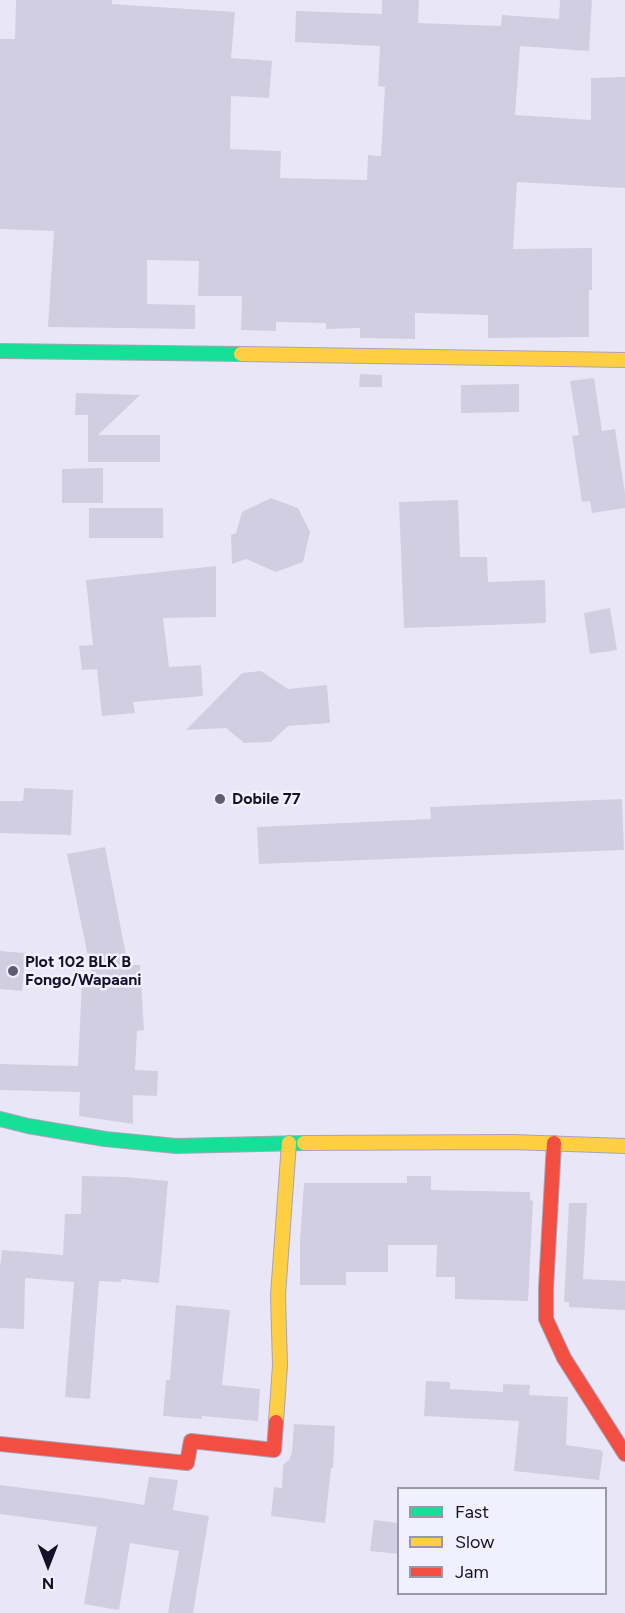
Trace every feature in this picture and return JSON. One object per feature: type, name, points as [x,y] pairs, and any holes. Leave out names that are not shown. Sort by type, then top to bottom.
[{"type":"street","points":[[0,351],[625,360]]},
{"type":"street","points":[[0,1119],[105,1139],[176,1146],[512,1142],[625,1146]]},
{"type":"street","points":[[0,1444],[187,1463],[190,1441],[274,1450],[280,1365],[278,1295],[289,1143]]},
{"type":"street","points":[[554,1143],[546,1318],[564,1358],[625,1454]]},
{"type":"building","points":[[16,0],[112,0],[112,4],[235,12],[231,58],[272,61],[269,98],[231,96],[230,149],[281,151],[280,178],[367,180],[368,155],[381,156],[385,87],[378,86],[380,46],[295,42],[296,11],[382,14],[382,0],[419,0],[418,23],[501,26],[502,15],[559,19],[560,0],[592,0],[589,51],[520,46],[515,115],[591,120],[591,78],[625,77],[625,188],[517,182],[513,249],[592,248],[589,337],[488,338],[488,315],[415,313],[415,339],[360,338],[360,328],[326,329],[326,323],[276,322],[276,331],[241,330],[242,296],[198,296],[199,261],[147,260],[147,304],[195,305],[195,329],[48,327],[54,231],[0,229],[0,39],[15,39]]},
{"type":"building","points":[[360,374],[382,375],[382,387],[359,387]]},
{"type":"building","points":[[594,378],[602,431],[615,429],[625,493],[625,508],[592,513],[590,501],[582,502],[572,436],[579,435],[570,381]]},
{"type":"building","points":[[519,384],[519,412],[461,413],[461,385]]},
{"type":"building","points":[[76,393],[140,395],[98,435],[160,435],[160,462],[88,462],[88,415],[75,415]]},
{"type":"building","points":[[103,468],[103,503],[62,503],[62,469]]},
{"type":"building","points":[[271,498],[298,508],[310,532],[303,562],[276,572],[246,559],[232,564],[231,535],[236,533],[242,512]]},
{"type":"building","points":[[458,500],[460,557],[487,557],[488,582],[545,580],[546,623],[404,628],[399,502]]},
{"type":"building","points":[[89,508],[163,508],[163,538],[89,538]]},
{"type":"building","points":[[216,566],[216,617],[163,618],[169,667],[201,665],[203,696],[133,702],[135,713],[102,716],[97,669],[82,670],[79,646],[93,645],[86,580]]},
{"type":"building","points":[[610,608],[617,650],[590,654],[584,613]]},
{"type":"building","points":[[261,671],[288,689],[327,685],[330,723],[288,726],[271,742],[244,743],[226,728],[186,730],[242,673]]},
{"type":"building","points":[[24,788],[73,790],[71,835],[0,833],[0,801],[23,801]]},
{"type":"building","points":[[622,799],[624,850],[259,864],[257,827],[431,819],[430,807]]},
{"type":"building","points":[[105,847],[128,965],[140,965],[144,1030],[137,1031],[135,1070],[158,1071],[157,1096],[133,1095],[133,1124],[79,1116],[80,1092],[0,1090],[0,1064],[78,1066],[82,981],[93,981],[67,854]]},
{"type":"building","points":[[0,951],[26,953],[22,991],[0,989]]},
{"type":"building","points":[[82,1176],[168,1181],[159,1283],[121,1279],[121,1282],[99,1281],[90,1399],[65,1397],[74,1282],[25,1278],[24,1329],[0,1328],[2,1250],[63,1255],[65,1214],[81,1214]]},
{"type":"building","points":[[407,1176],[431,1176],[431,1190],[530,1192],[530,1200],[533,1201],[528,1301],[455,1299],[455,1277],[436,1277],[437,1245],[388,1245],[388,1272],[346,1272],[346,1285],[300,1285],[304,1183],[407,1183]]},
{"type":"building","points":[[569,1203],[587,1203],[583,1279],[625,1281],[625,1310],[569,1307],[569,1302],[564,1302]]},
{"type":"building","points":[[176,1305],[230,1310],[222,1385],[260,1389],[258,1421],[202,1416],[202,1419],[163,1416],[166,1380],[170,1380]]},
{"type":"building","points":[[426,1381],[450,1382],[450,1389],[503,1392],[503,1384],[530,1385],[529,1395],[568,1397],[566,1445],[601,1450],[603,1453],[599,1480],[514,1471],[519,1421],[424,1416]]},
{"type":"building","points":[[294,1424],[335,1426],[333,1468],[331,1468],[325,1523],[271,1516],[274,1487],[282,1488],[283,1465],[289,1460],[292,1452]]},
{"type":"building","points":[[149,1477],[178,1480],[173,1510],[209,1516],[193,1613],[168,1613],[179,1551],[130,1543],[119,1610],[84,1604],[97,1527],[0,1514],[0,1485],[144,1505]]},
{"type":"building","points":[[374,1520],[397,1523],[397,1554],[370,1551]]},
{"type":"traffic: fast","points":[[0,351],[241,354]]},
{"type":"traffic: fast","points":[[0,1119],[105,1139],[176,1146],[304,1143]]},
{"type":"traffic: slow","points":[[241,354],[625,360]]},
{"type":"traffic: slow","points":[[304,1143],[512,1142],[625,1146]]},
{"type":"traffic: slow","points":[[276,1422],[280,1365],[278,1295],[289,1143]]},
{"type":"traffic: jam","points":[[554,1143],[546,1319],[564,1358],[625,1454]]},
{"type":"traffic: jam","points":[[0,1444],[187,1463],[191,1441],[274,1450],[276,1422]]},
{"type":"place","name":"Dobile 77","points":[[220,799]]},
{"type":"place","name":"Plot 102 BLK B Fongo/Wapaani","points":[[13,971]]}]
